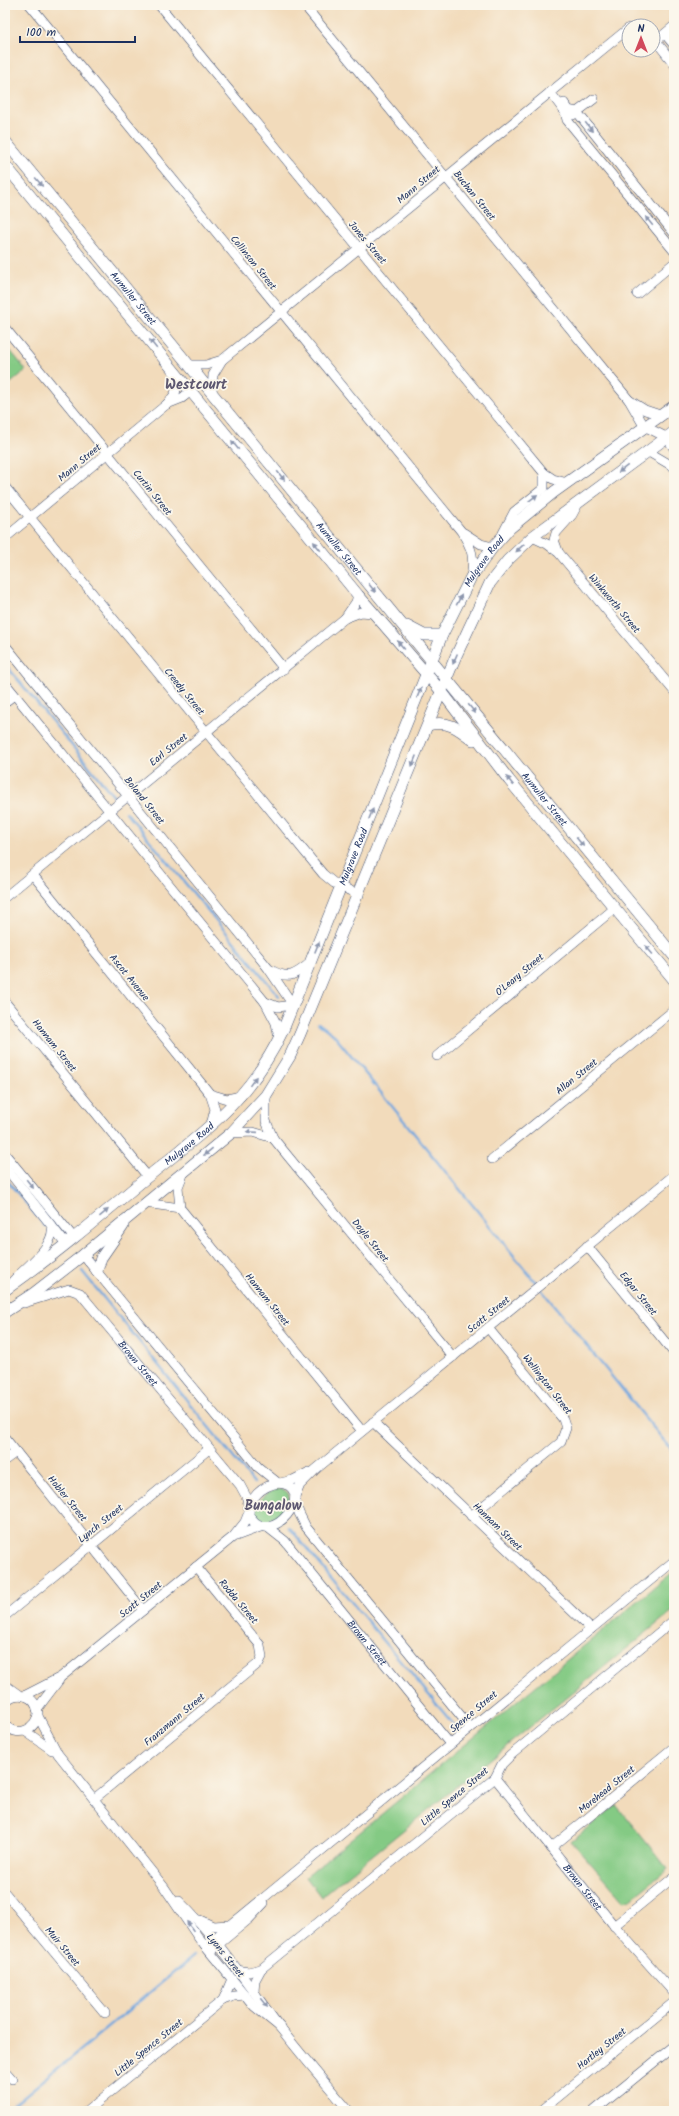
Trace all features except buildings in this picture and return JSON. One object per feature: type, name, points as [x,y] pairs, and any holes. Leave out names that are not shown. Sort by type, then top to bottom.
[{"type":"main road","name":"Aumuller Street","points":[[5,141],[674,956]]},
{"type":"main road","points":[[23,163],[19,167],[19,172],[34,192],[42,210]]},
{"type":"main road","name":"Aumuller Street","points":[[5,166],[333,565],[442,692],[491,756],[674,980]]},
{"type":"main road","points":[[168,338],[175,356],[194,380],[194,385],[191,391]]},
{"type":"main road","name":"Mulgrave Road","points":[[5,1290],[70,1241],[210,1126],[242,1096],[261,1070],[279,1039],[342,887],[442,635],[471,577],[500,538],[536,506],[644,426],[674,406]]},
{"type":"main road","name":"Mulgrave Road","points":[[5,1312],[84,1255],[231,1133],[266,1095],[290,1056],[300,1034],[359,895],[428,724],[490,583],[508,560],[532,537],[670,435]]},
{"type":"main road","points":[[310,513],[320,532],[338,554],[338,560],[333,565]]},
{"type":"main road","points":[[398,620],[418,633],[429,636],[442,635]]},
{"type":"main road","points":[[428,724],[440,722],[458,728],[491,756]]},
{"type":"main road","points":[[532,784],[527,790],[528,794],[542,812],[554,834]]},
{"type":"main road","points":[[97,1271],[102,1256],[133,1213]]},
{"type":"main road","points":[[70,1241],[84,1255]]},
{"type":"street","name":"Collinson Street","points":[[30,5],[280,312],[461,531]]},
{"type":"street","name":"Jones Street","points":[[159,5],[544,473],[553,479],[567,483]]},
{"type":"street","name":"Buchan Street","points":[[304,5],[628,400],[644,426],[670,435],[674,448]]},
{"type":"street","points":[[674,26],[656,41],[674,64]]},
{"type":"street","name":"Mann Street","points":[[212,392],[213,375],[222,360],[445,176],[621,34]]},
{"type":"street","points":[[665,34],[674,45]]},
{"type":"street","points":[[552,91],[569,110],[577,112],[674,233]]},
{"type":"street","points":[[552,91],[566,112],[567,120],[674,252]]},
{"type":"street","points":[[567,120],[594,99]]},
{"type":"street","points":[[637,294],[674,264]]},
{"type":"street","name":"Curtin Street","points":[[5,328],[284,669]]},
{"type":"street","name":"Mann Street","points":[[190,366],[210,364],[222,360]]},
{"type":"street","name":"Mann Street","points":[[5,538],[167,404],[175,394],[179,377]]},
{"type":"street","name":"Mann Street","points":[[167,404],[182,398],[191,391]]},
{"type":"street","name":"Buchan Street","points":[[628,400],[645,410],[660,415]]},
{"type":"street","points":[[647,451],[674,467]]},
{"type":"street","points":[[500,538],[514,512],[544,488],[544,473]]},
{"type":"street","name":"Creedy Street","points":[[5,487],[205,733],[323,874],[342,887],[359,895]]},
{"type":"street","points":[[559,553],[554,540],[556,533],[572,515],[580,501]]},
{"type":"street","points":[[461,531],[481,544],[492,547]]},
{"type":"street","points":[[461,531],[471,548],[473,557],[471,577]]},
{"type":"street","name":"Winkworth Street","points":[[532,537],[547,544],[559,553],[674,691]]},
{"type":"street","name":"Earl Street","points":[[5,897],[345,618],[356,602],[358,595]]},
{"type":"street","name":"Earl Street","points":[[345,618],[361,612],[373,613]]},
{"type":"street","name":"Boland Street","points":[[5,645],[268,968],[293,1005]]},
{"type":"street","points":[[5,683],[265,1002],[276,1023],[279,1039]]},
{"type":"street","points":[[5,702],[14,695]]},
{"type":"street","name":"Ascot Avenue","points":[[33,874],[210,1094],[215,1109],[215,1114],[210,1126]]},
{"type":"street","name":"O'Leary Street","points":[[437,1056],[615,908]]},
{"type":"street","name":"Boland Street","points":[[268,968],[280,975],[287,976],[296,973],[310,963]]},
{"type":"street","name":"Hannam Street","points":[[5,1002],[148,1177]]},
{"type":"street","points":[[265,1002],[276,1006],[293,1005]]},
{"type":"street","name":"Allan Street","points":[[492,1159],[674,1010]]},
{"type":"street","points":[[210,1094],[227,1099],[242,1096]]},
{"type":"street","name":"Doyle Street","points":[[266,1095],[266,1121],[273,1138],[453,1357]]},
{"type":"street","points":[[231,1133],[253,1132],[273,1138]]},
{"type":"street","points":[[5,1154],[70,1241]]},
{"type":"street","points":[[5,1166],[52,1227],[70,1241]]},
{"type":"street","points":[[145,1203],[180,1208],[178,1187],[184,1171]]},
{"type":"street","name":"Scott Street","points":[[295,1498],[299,1487],[315,1470],[674,1175]]},
{"type":"street","name":"Hannam Street","points":[[180,1208],[362,1431]]},
{"type":"street","points":[[5,1290],[48,1245],[52,1233],[52,1227]]},
{"type":"street","name":"Edgar Street","points":[[587,1246],[674,1353]]},
{"type":"street","points":[[84,1255],[258,1467],[279,1483],[290,1488],[306,1528]]},
{"type":"street","name":"Brown Street","points":[[16,1305],[67,1289],[77,1290],[240,1485],[249,1492],[260,1491]]},
{"type":"street","name":"Wellington Street","points":[[472,1516],[561,1442],[566,1428],[563,1419],[488,1328]]},
{"type":"street","name":"Hannam Street","points":[[373,1422],[591,1629]]},
{"type":"street","name":"Hobler Street","points":[[5,1438],[143,1610]]},
{"type":"street","name":"Lynch Street","points":[[5,1616],[91,1544],[209,1449]]},
{"type":"street","points":[[5,1460],[16,1452]]},
{"type":"street","points":[[258,1467],[263,1480],[260,1491],[252,1501],[249,1511],[253,1521],[264,1526],[284,1518],[294,1518],[306,1528],[470,1728]]},
{"type":"street","name":"Scott Street","points":[[279,1483],[293,1480],[315,1470]]},
{"type":"street","points":[[260,1491],[279,1483]]},
{"type":"street","name":"Brown Street","points":[[240,1485],[247,1498],[249,1511]]},
{"type":"street","points":[[284,1518],[292,1509],[295,1498]]},
{"type":"street","name":"Scott Street","points":[[5,1702],[10,1698],[22,1696],[61,1677],[233,1537],[245,1522],[249,1511]]},
{"type":"street","name":"Brown Street","points":[[284,1518],[280,1528],[286,1542]]},
{"type":"street","name":"Scott Street","points":[[233,1537],[264,1526]]},
{"type":"street","name":"Brown Street","points":[[264,1526],[286,1542],[450,1744]]},
{"type":"street","name":"Spence Street","points":[[215,1943],[231,1925],[287,1878],[674,1561]]},
{"type":"street","name":"Rodda Street","points":[[196,1567],[257,1640],[262,1651]]},
{"type":"street","name":"Little Spence Street","points":[[261,1969],[495,1778],[502,1764],[511,1755],[674,1620]]},
{"type":"street","name":"Franzmann Street","points":[[94,1799],[259,1663],[262,1657],[262,1651]]},
{"type":"street","name":"Scott Street","points":[[25,1731],[34,1725],[38,1713],[61,1677]]},
{"type":"street","points":[[5,1684],[22,1696]]},
{"type":"street","name":"Lyons Street","points":[[22,1696],[33,1701],[58,1754],[164,1887],[207,1949],[262,2014],[281,2028]]},
{"type":"street","points":[[5,1725],[16,1731]]},
{"type":"street","points":[[5,1732],[25,1731]]},
{"type":"street","name":"Lyons Street","points":[[25,1731],[58,1754]]},
{"type":"street","name":"Morehead Street","points":[[551,1848],[674,1748]]},
{"type":"street","name":"Brown Street","points":[[495,1778],[614,1926],[674,1993]]},
{"type":"street","points":[[614,1926],[674,1877]]},
{"type":"street","name":"Spence Street","points":[[207,1949],[249,1919],[287,1878]]},
{"type":"street","name":"Lyons Street","points":[[164,1887],[182,1905],[230,1961],[281,2028],[349,2111]]},
{"type":"street","name":"Muir Street","points":[[5,1893],[105,2013]]},
{"type":"street","points":[[182,1905],[208,1925],[220,1927],[231,1925]]},
{"type":"street","points":[[230,1961],[229,1944],[249,1919]]},
{"type":"street","points":[[237,1970],[248,1972],[261,1969]]},
{"type":"street","points":[[254,1991],[255,1980],[261,1969]]},
{"type":"street","name":"Little Spence Street","points":[[223,2000],[232,1979]]},
{"type":"street","name":"Little Spence Street","points":[[87,2111],[223,2000],[234,1996],[245,1995]]},
{"type":"street","name":"Hartley Street","points":[[541,2111],[674,2002]]},
{"type":"street","points":[[600,2109],[674,2046]]},
{"type":"street","points":[[5,2071],[12,2079]]},
{"type":"green space","points":[[5,344],[26,370],[5,388]]},
{"type":"green space","points":[[277,1489],[286,1491],[289,1497],[287,1504],[275,1517],[267,1521],[260,1519],[255,1512],[257,1504],[265,1494]]},
{"type":"green space","points":[[674,1571],[674,1610],[321,1897],[306,1877]]},
{"type":"green space","points":[[616,1805],[668,1869],[631,1899],[624,1901],[571,1841]]},
{"type":"waterway","points":[[5,664],[115,798]]},
{"type":"waterway","points":[[126,812],[279,996]]},
{"type":"waterway","points":[[318,1023],[333,1034],[537,1284]]},
{"type":"waterway","points":[[5,1178],[45,1226]]},
{"type":"waterway","points":[[82,1271],[254,1483]]},
{"type":"waterway","points":[[540,1288],[674,1453]]},
{"type":"waterway","points":[[289,1527],[454,1725]]},
{"type":"waterway","points":[[6,2111],[194,1956]]},
{"type":"district","name":"Westcourt","points":[[196,384]]},
{"type":"district","name":"Bungalow","points":[[273,1505]]}]
